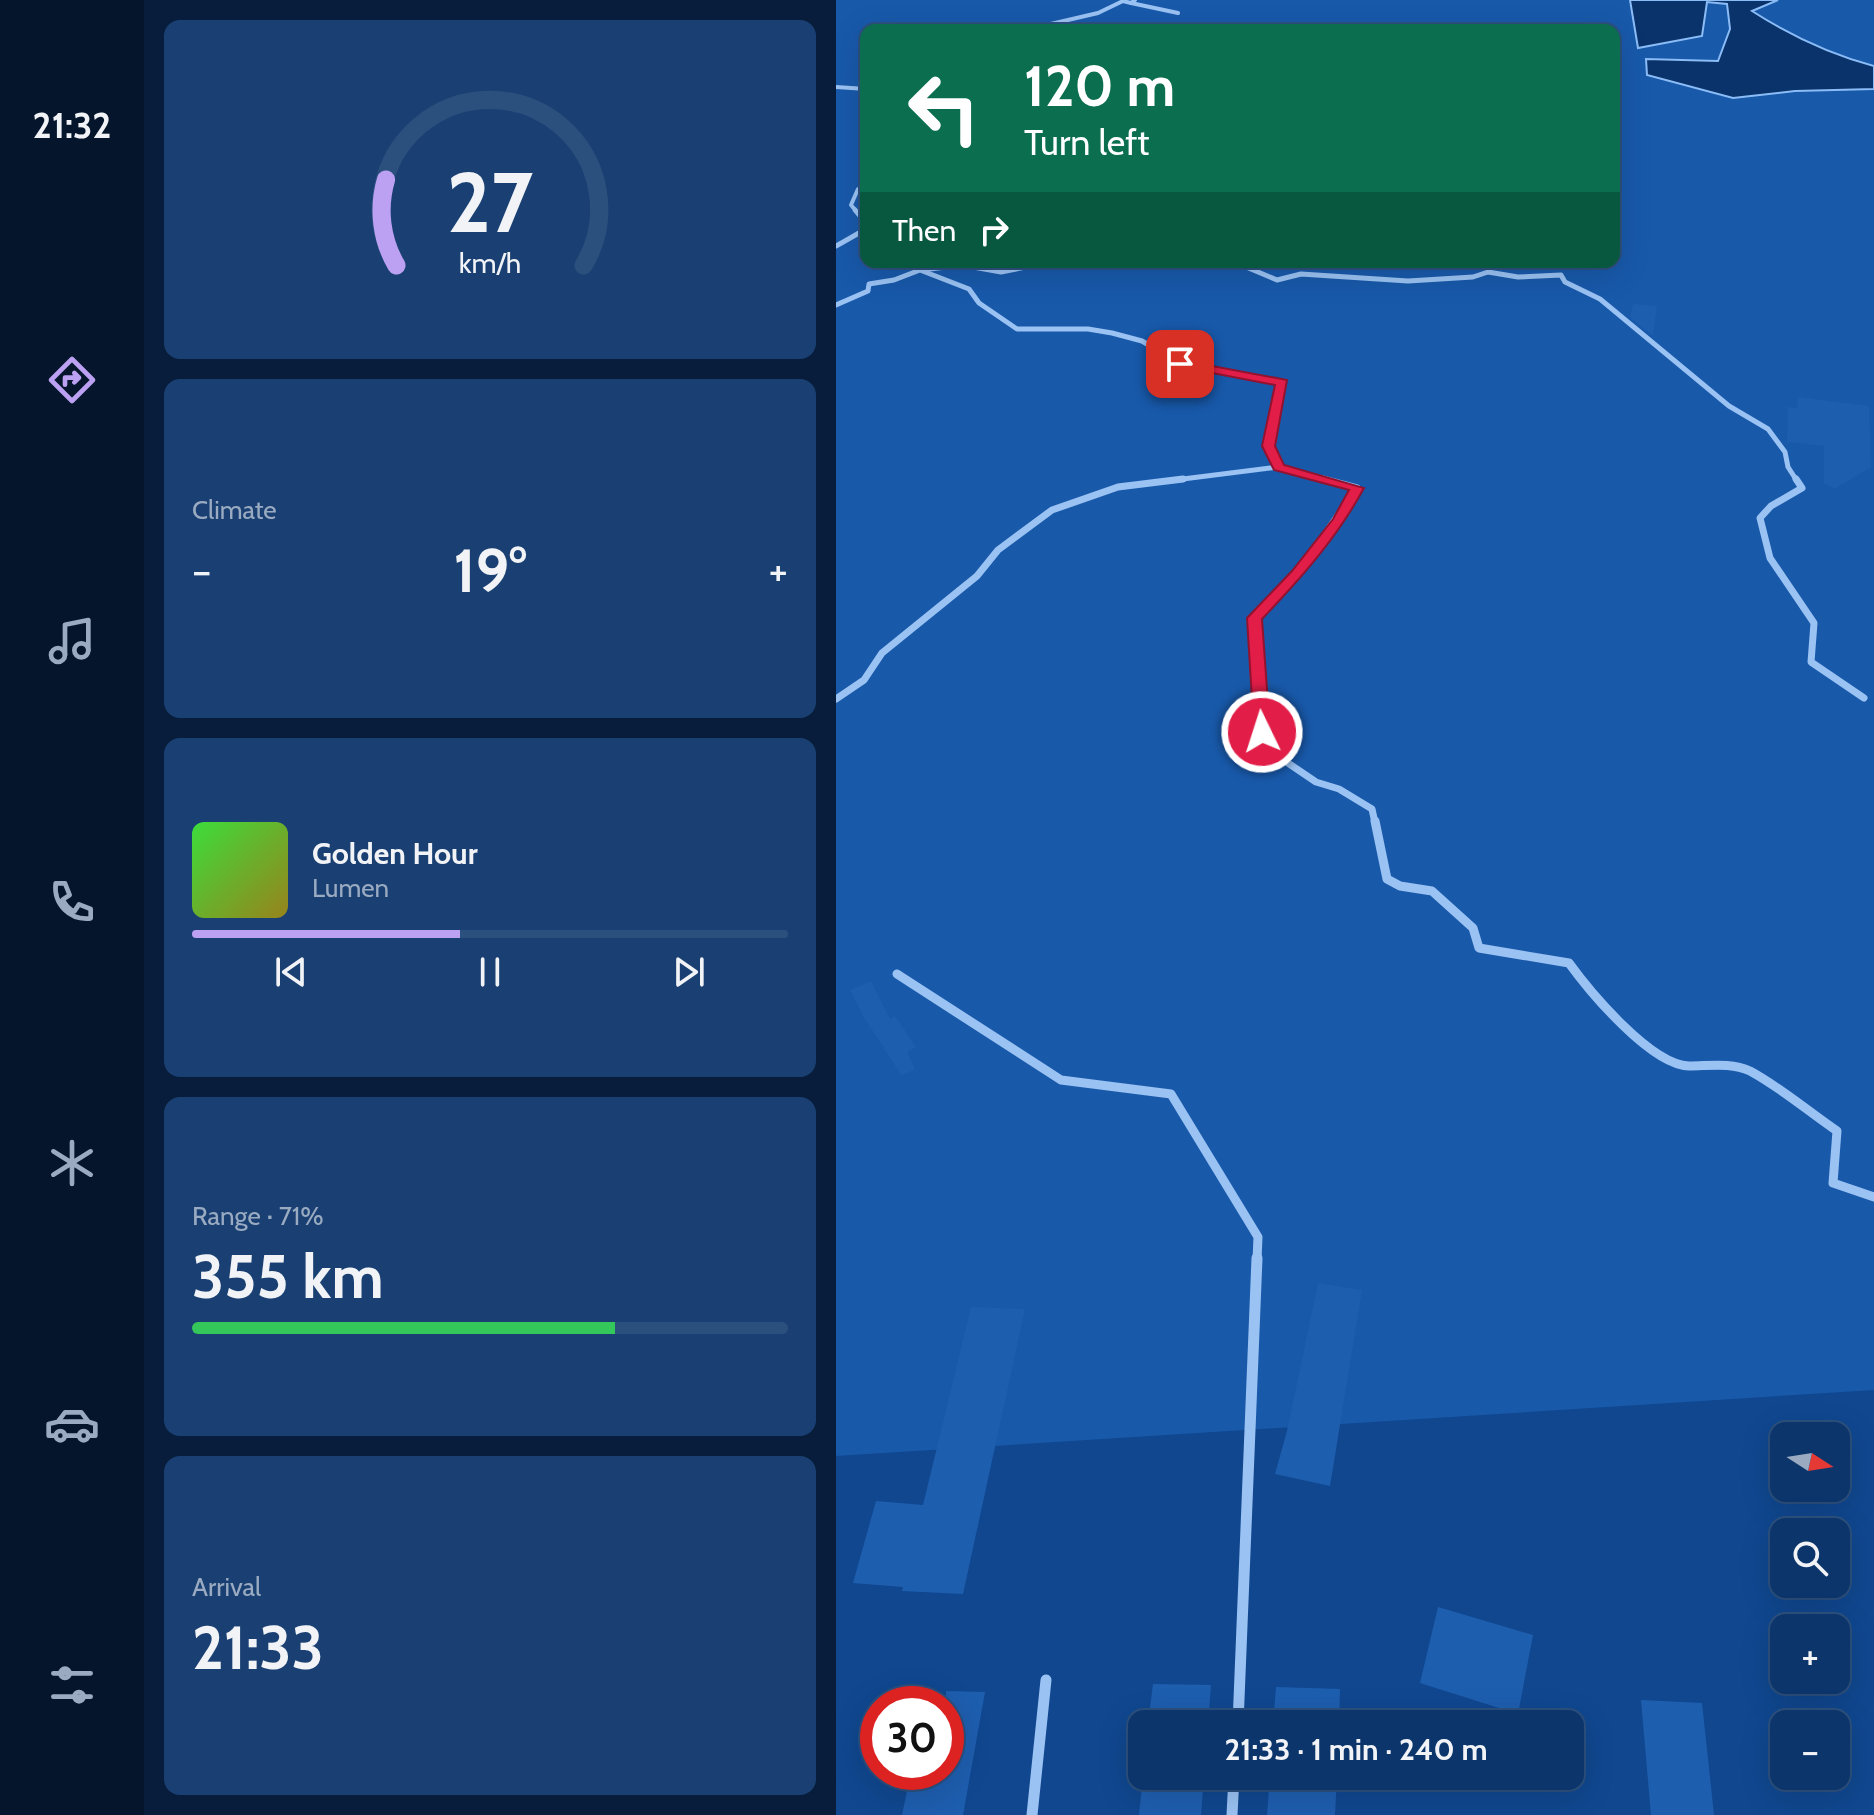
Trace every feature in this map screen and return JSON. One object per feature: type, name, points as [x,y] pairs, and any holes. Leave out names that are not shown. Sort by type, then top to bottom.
[{"type":"street","points":[[1051,24],[1098,13],[1123,1],[1178,13]]},
{"type":"street","points":[[848,88],[860,84]]},
{"type":"street","points":[[836,87],[860,89]]},
{"type":"street","points":[[860,188],[851,205],[860,218]]},
{"type":"street","points":[[836,246],[860,230]]},
{"type":"street","points":[[836,305],[868,291],[869,284],[937,268]]},
{"type":"street","points":[[979,268],[1001,272],[1021,268]]},
{"type":"street","points":[[1242,268],[1277,280],[1301,274],[1408,281],[1429,277],[1473,277],[1488,272],[1518,277],[1561,275],[1565,282],[1600,299],[1729,406],[1768,429],[1785,452],[1788,467],[1802,488],[1771,506],[1760,518],[1770,558],[1814,623],[1811,662],[1864,698]]},
{"type":"street","points":[[920,270],[969,289],[979,303],[1017,329],[1088,329],[1112,333],[1142,341],[1180,364],[1282,383],[1268,446],[1278,467]]},
{"type":"street","points":[[836,699],[864,680],[882,653],[977,576],[998,550],[1052,510],[1118,487],[1278,467],[1357,488],[1339,520],[1297,574],[1254,618],[1262,732],[1288,763],[1316,782],[1339,789],[1372,809],[1387,879],[1400,886],[1432,891],[1473,928],[1479,948],[1569,963],[1597,1001],[1658,1054],[1687,1066],[1707,1063],[1748,1070],[1837,1131],[1833,1183],[1874,1197]]},
{"type":"street","points":[[897,974],[1061,1080],[1171,1094],[1258,1237],[1239,1710]]},
{"type":"street","points":[[1032,1815],[1046,1680]]},
{"type":"street","points":[[1232,1815],[1233,1790]]},
{"type":"shaded area","points":[[836,0],[1874,0],[1874,1390],[836,1456]]},
{"type":"shaded area","points":[[1630,0],[1778,0],[1752,11],[1811,43],[1874,66],[1874,89],[1795,91],[1733,98],[1647,75],[1646,59],[1718,61],[1730,29],[1727,4],[1707,2],[1702,36],[1638,48]]},
{"type":"building","points":[[1633,304],[1657,306],[1653,336],[1630,317]]},
{"type":"building","points":[[1798,397],[1869,406],[1871,467],[1835,489],[1824,483],[1824,446],[1787,442],[1788,407],[1797,408]]},
{"type":"building","points":[[871,981],[890,1019],[895,1016],[916,1047],[907,1052],[915,1069],[902,1076],[850,990]]},
{"type":"building","points":[[1318,1283],[1362,1290],[1330,1486],[1275,1474]]},
{"type":"building","points":[[971,1307],[1025,1309],[963,1594],[902,1591],[903,1587],[853,1583],[876,1501],[923,1505]]},
{"type":"building","points":[[1438,1607],[1533,1635],[1519,1710],[1505,1710],[1420,1683]]},
{"type":"building","points":[[1153,1684],[1211,1685],[1209,1710],[1150,1710]]},
{"type":"building","points":[[1276,1687],[1340,1689],[1339,1710],[1274,1710]]},
{"type":"building","points":[[964,1691],[985,1692],[963,1815],[902,1815],[907,1790],[964,1790]]},
{"type":"building","points":[[1641,1700],[1702,1703],[1714,1815],[1651,1815]]},
{"type":"building","points":[[1142,1790],[1203,1790],[1201,1815],[1139,1815]]},
{"type":"building","points":[[1269,1790],[1336,1790],[1335,1815],[1267,1815]]},
{"type":"route","points":[[1180,364],[1282,383],[1268,446],[1278,467],[1357,488],[1339,520],[1297,574],[1254,618],[1262,732]]}]
